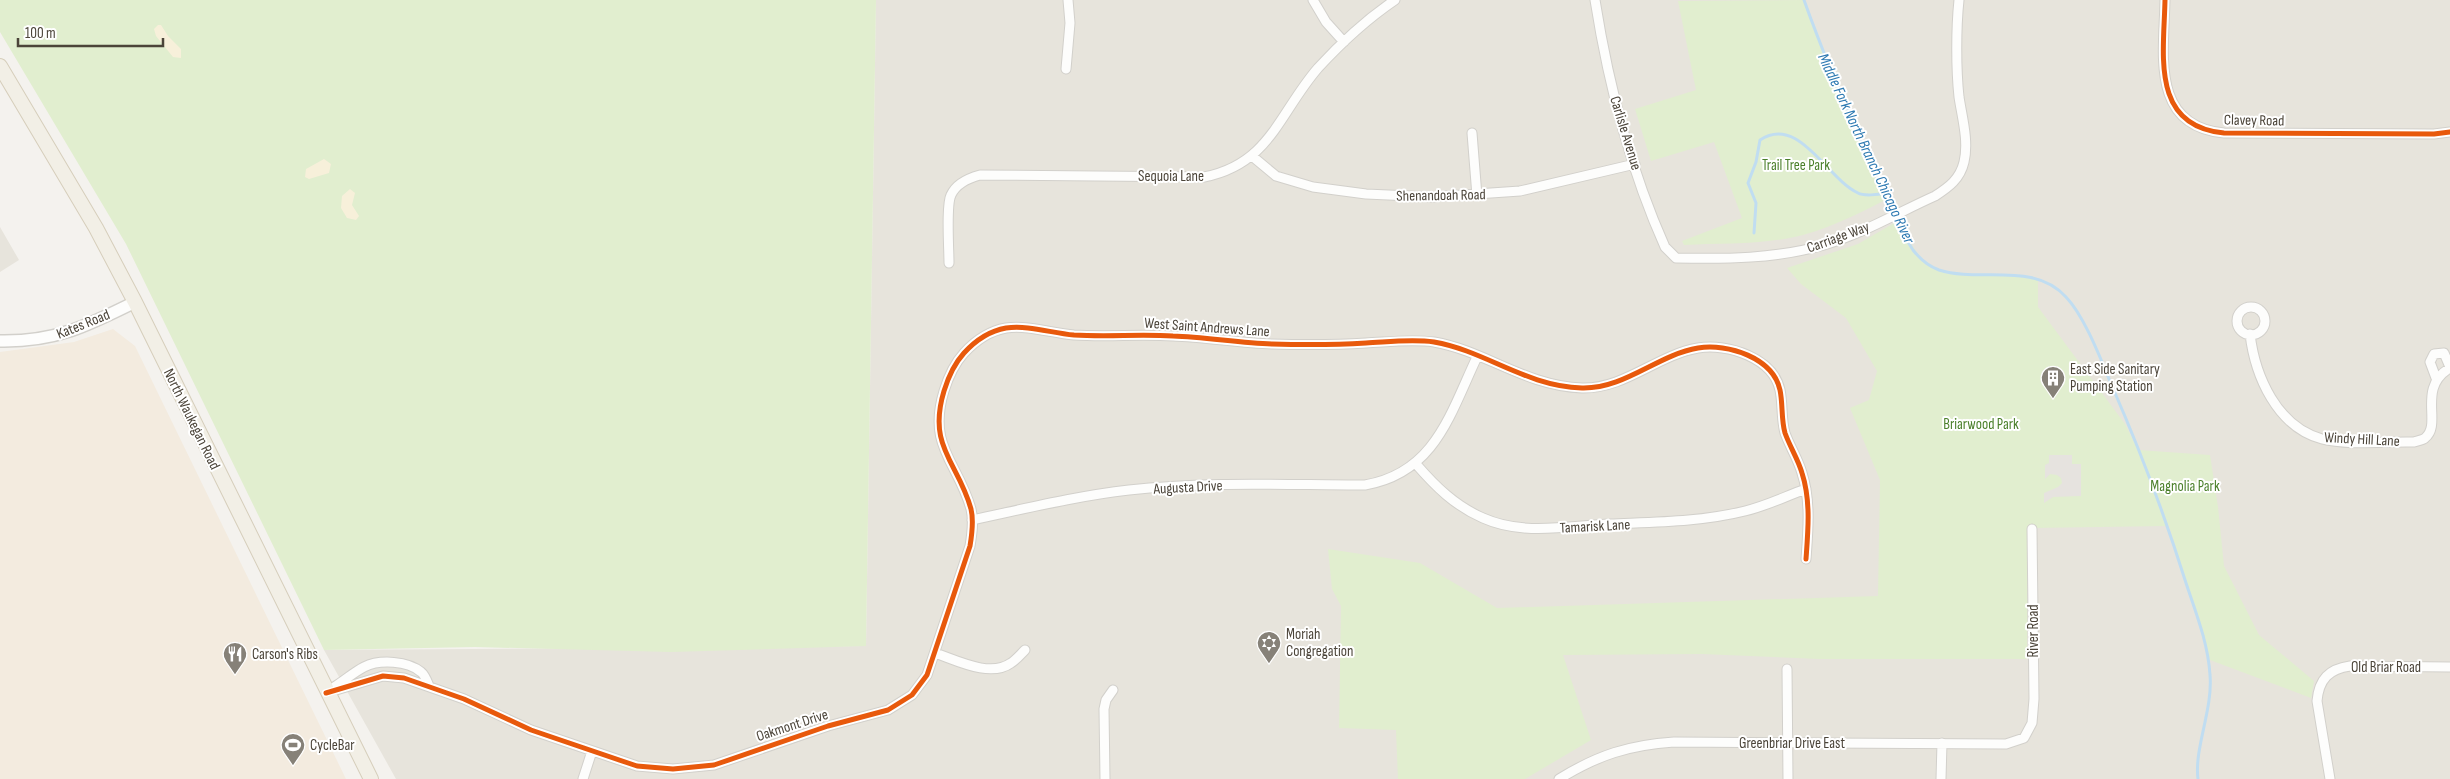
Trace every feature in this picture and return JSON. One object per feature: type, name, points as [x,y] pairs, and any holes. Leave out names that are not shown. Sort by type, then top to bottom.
[{"type":"main road","name":"North Waukegan Road","points":[[0,66],[96,228],[135,302],[370,779]]},
{"type":"street","points":[[1066,69],[1070,23],[1068,0]]},
{"type":"street","points":[[1313,0],[1326,22],[1344,42]]},
{"type":"street","name":"Sequoia Lane","points":[[949,263],[949,200],[951,193],[963,183],[980,175],[1204,177],[1235,169],[1262,148],[1302,89],[1344,42],[1395,0]]},
{"type":"street","name":"Carlisle Avenue","points":[[1595,0],[1602,43],[1624,131],[1657,229],[1665,247],[1676,258]]},
{"type":"street","name":"Carriage Way","points":[[1676,258],[1744,259],[1786,254],[1825,244],[1914,206],[1951,186],[1960,174],[1966,146],[1959,94],[1959,0]]},
{"type":"street","name":"Clavey Road","points":[[2165,0],[2165,84],[2176,108],[2191,122],[2205,129],[2224,133],[2434,134],[2450,132]]},
{"type":"street","points":[[1472,133],[1477,196]]},
{"type":"street","name":"Shenandoah Road","points":[[1252,156],[1276,176],[1313,187],[1398,196],[1477,196],[1520,191],[1635,164]]},
{"type":"street","name":"Kates Road","points":[[0,341],[45,338],[67,333],[135,302]]},
{"type":"street","name":"West Saint Andrews Lane","points":[[965,352],[974,343],[994,331],[1020,328],[1076,335],[1176,336],[1270,344],[1319,345],[1424,341],[1450,346],[1534,380],[1583,388],[1612,384],[1683,352],[1699,348],[1731,349],[1745,354],[1761,364],[1776,378],[1780,389],[1782,419],[1786,435],[1802,472],[1806,489],[1809,511],[1806,560]]},
{"type":"street","name":"Windy Hill Lane","points":[[2250,334],[2254,358],[2274,403],[2292,424],[2323,439],[2414,442],[2425,438],[2431,430],[2432,391],[2436,378],[2430,362],[2434,354],[2444,353],[2450,367]]},
{"type":"street","name":"Oakmont Drive","points":[[326,693],[383,676],[404,678],[429,686],[531,730],[649,768],[695,768],[714,764],[828,726],[888,710],[912,695],[921,685],[935,653],[966,562],[971,539],[971,508],[942,445],[939,432],[940,406],[945,389],[952,370],[965,352]]},
{"type":"street","points":[[1416,464],[1443,432],[1477,357]]},
{"type":"street","points":[[2436,378],[2450,367]]},
{"type":"street","name":"Augusta Drive","points":[[972,520],[1078,497],[1130,490],[1208,484],[1365,486],[1394,478],[1416,464]]},
{"type":"street","name":"Tamarisk Lane","points":[[1416,464],[1437,488],[1458,504],[1495,522],[1530,528],[1666,523],[1709,518],[1747,510],[1806,489]]},
{"type":"street","name":"River Road","points":[[2028,733],[2032,723],[2034,700],[2032,529]]},
{"type":"street","points":[[935,653],[974,666],[1001,668],[1011,664],[1025,650]]},
{"type":"street","name":"Oakmont Drive","points":[[326,693],[364,667],[376,664],[410,665],[423,673],[429,686]]},
{"type":"street","name":"Old Briar Road","points":[[2330,779],[2317,701],[2318,688],[2324,677],[2336,669],[2350,666],[2450,667]]},
{"type":"street","points":[[1787,669],[1788,779]]},
{"type":"street","points":[[1105,779],[1104,709],[1106,700],[1113,690]]},
{"type":"street","name":"Greenbriar Drive East","points":[[1559,779],[1582,764],[1611,752],[1644,744],[1789,742],[2006,744],[2015,743],[2028,733]]},
{"type":"street","points":[[1941,779],[1942,743]]},
{"type":"street","points":[[583,779],[592,751]]},
{"type":"shaded area","points":[[876,0],[2450,0],[2450,779],[396,779],[324,650],[866,646]]},
{"type":"shaded area","points":[[0,227],[19,260],[0,272]]},
{"type":"shaded area","points":[[113,329],[135,346],[346,779],[0,779],[0,352],[74,342]]},
{"type":"shaded area","points":[[2049,455],[2072,455],[2072,464],[2081,464],[2081,496],[2053,497],[2044,503],[2044,493],[2058,487],[2062,483],[2061,478],[2057,475],[2050,474],[2045,479],[2045,465],[2049,463]]},
{"type":"green space","points":[[0,0],[876,0],[866,646],[671,652],[475,647],[324,650],[126,244],[0,32]]},
{"type":"green space","name":"Trail Tree Park","points":[[1804,0],[1830,73],[1887,199],[1835,224],[1803,235],[1758,242],[1684,245],[1682,241],[1742,218],[1714,142],[1651,161],[1635,109],[1696,90],[1678,1]]},
{"type":"green space","name":"Briarwood Park","points":[[1896,222],[1925,264],[1939,270],[1972,276],[2013,275],[2038,279],[2038,307],[2125,424],[2138,450],[2210,455],[2224,566],[2259,635],[2314,681],[2311,698],[2210,660],[2170,529],[2157,499],[2166,526],[2028,528],[2027,659],[1819,659],[1702,654],[1563,655],[1591,740],[1525,779],[1398,779],[1396,730],[1339,728],[1341,606],[1332,589],[1328,549],[1420,563],[1497,608],[1878,596],[1880,480],[1850,408],[1869,400],[1877,371],[1846,318],[1801,284],[1787,268],[1858,244]]},
{"type":"sand","points":[[161,25],[168,36],[181,49],[181,58],[173,57],[156,36],[154,29]]},
{"type":"sand","points":[[324,159],[331,164],[329,173],[309,179],[305,177],[306,169]]},
{"type":"sand","points":[[350,189],[355,193],[352,205],[359,216],[356,220],[347,218],[341,208],[342,196]]},
{"type":"waterway","name":"Middle Fork North Branch Chicago River","points":[[1804,0],[1862,144],[1896,219],[1913,250],[1925,262],[1939,270],[1972,275],[2023,276],[2038,279],[2053,286],[2066,297],[2086,327],[2152,483],[2204,640],[2209,663],[2210,688],[2197,767],[2198,779]]},
{"type":"waterway","points":[[1754,233],[1756,203],[1748,183],[1756,162],[1760,140],[1774,134],[1787,135],[1800,142],[1846,186],[1858,193],[1863,195],[1885,193]]},
{"type":"cycle path","points":[[2165,0],[2163,43],[2166,84],[2173,102],[2183,117],[2200,127],[2224,133],[2434,134],[2450,132]]},
{"type":"cycle path","points":[[326,693],[383,676],[404,678],[464,699],[531,730],[637,766],[673,769],[714,765],[828,726],[888,710],[912,695],[927,675],[970,546],[973,523],[971,509],[946,453],[939,426],[944,391],[954,366],[968,349],[988,334],[1000,329],[1015,327],[1074,335],[1173,336],[1272,344],[1425,341],[1453,346],[1542,381],[1561,386],[1582,388],[1598,387],[1627,378],[1669,357],[1698,348],[1710,347],[1735,351],[1759,361],[1776,379],[1780,390],[1785,433],[1800,468],[1807,494],[1806,559]]},
{"type":"place","name":"East Side Sanitary Pumping Station","points":[[2053,399]]},
{"type":"place","name":"Moriah Congregation","points":[[1269,664]]},
{"type":"place","name":"Carson's Ribs","points":[[235,675]]},
{"type":"place","name":"CycleBar","points":[[293,766]]},
{"type":"park label","name":"Magnolia Park","points":[[2185,486]]}]
